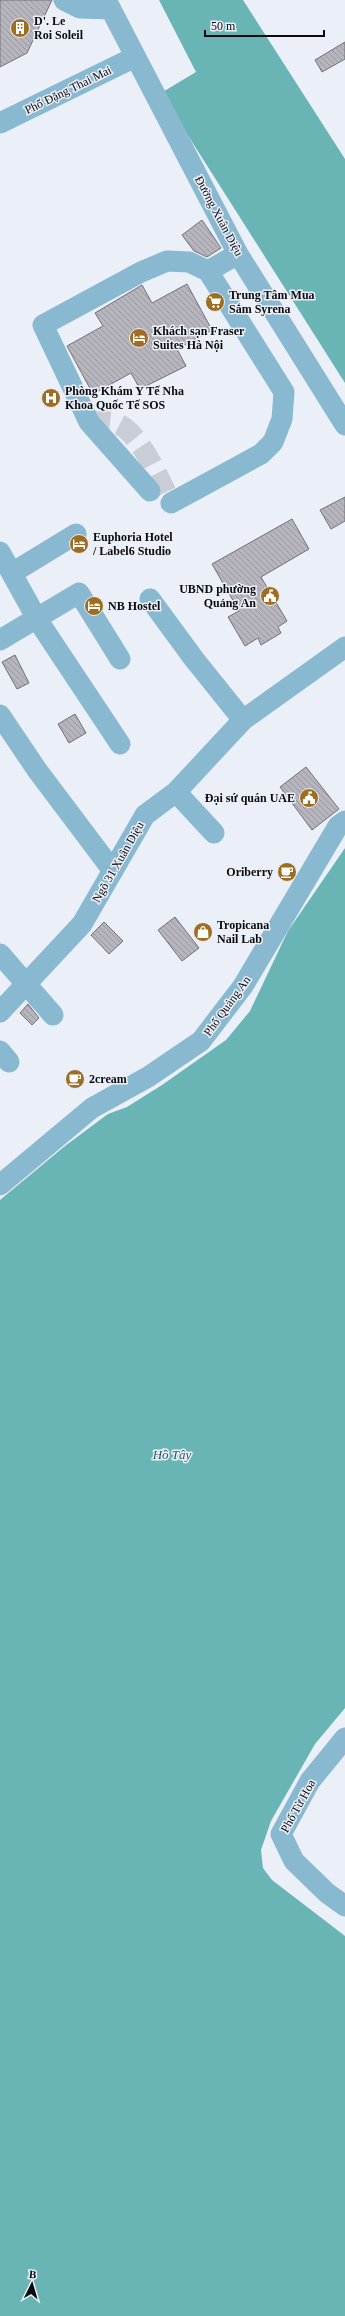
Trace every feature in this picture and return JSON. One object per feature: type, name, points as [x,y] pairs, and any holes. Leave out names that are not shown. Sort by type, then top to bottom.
[{"type":"street","points":[[64,0],[80,8],[108,4]]},
{"type":"street","name":"Đường Xuân Diệu","points":[[108,4],[238,254],[345,425]]},
{"type":"street","name":"Phố Đặng Thai Mai","points":[[0,123],[135,57]]},
{"type":"street","points":[[208,271],[238,254]]},
{"type":"street","points":[[150,491],[89,422],[43,325],[141,272],[167,261],[189,262],[208,271],[284,392],[282,419],[273,442],[261,454],[171,503]]},
{"type":"street","points":[[284,392],[313,374]]},
{"type":"street","points":[[12,573],[76,534]]},
{"type":"street","points":[[0,552],[36,619],[120,744]]},
{"type":"street","points":[[0,640],[79,592],[120,659]]},
{"type":"street","points":[[150,598],[194,659],[243,720]]},
{"type":"street","name":"Ngõ 31 Xuân Diệu","points":[[0,1012],[82,924],[145,815],[176,792],[243,720],[345,647]]},
{"type":"street","points":[[0,715],[37,770],[113,871]]},
{"type":"street","points":[[176,792],[214,833]]},
{"type":"street","name":"Phố Quảng An","points":[[0,1185],[92,1108],[148,1076],[201,1041],[243,986],[338,826],[345,821]]},
{"type":"street","points":[[0,954],[53,1015]]},
{"type":"street","name":"Phố Từ Hoa","points":[[345,1738],[310,1782],[281,1834],[294,1861],[327,1893],[345,1906]]},
{"type":"water","points":[[159,0],[243,0],[345,159],[345,383],[161,93],[196,72]]},
{"type":"water","name":"Hồ Tây","points":[[345,848],[345,1708],[315,1744],[271,1821],[261,1850],[263,1868],[272,1880],[345,1936],[345,2316],[0,2316],[0,1200],[65,1146],[108,1114],[127,1107],[162,1085],[226,1040],[250,1011],[288,931]]},
{"type":"building","name":"D'. Le Roi Soleil","points":[[0,0],[52,0],[27,53],[0,67]]},
{"type":"building","points":[[345,42],[345,59],[322,72],[315,60]]},
{"type":"building","points":[[202,220],[221,248],[207,257],[194,251],[182,235]]},
{"type":"building","name":"Khách sạn Fraser Suites Hà Nội","points":[[187,284],[212,330],[177,349],[186,366],[140,389],[131,373],[93,394],[67,346],[103,326],[95,313],[142,285],[152,303]]},
{"type":"building","points":[[345,497],[345,521],[331,529],[320,510]]},
{"type":"building","points":[[292,519],[309,549],[261,577],[287,621],[278,627],[281,633],[261,645],[258,638],[245,646],[228,617],[239,611],[212,564]]},
{"type":"building","points":[[15,655],[29,683],[17,689],[2,662]]},
{"type":"building","points":[[75,714],[86,733],[69,743],[58,724]]},
{"type":"building","name":"Đại sứ quán UAE","points":[[306,767],[339,809],[312,830],[280,787]]},
{"type":"building","points":[[175,917],[199,948],[182,961],[158,930]]},
{"type":"building","points":[[104,922],[123,941],[109,954],[91,935]]},
{"type":"building","points":[[28,1004],[39,1018],[32,1025],[20,1013]]},
{"type":"tunnel","points":[[89,422],[111,422],[121,425],[130,433],[147,455],[171,503]]},
{"type":"place","name":"D'. Le Roi Soleil","points":[[20,28]]},
{"type":"place","name":"Trung Tâm Mua Sắm Syrena","points":[[215,302]]},
{"type":"place","name":"Khách sạn Fraser Suites Hà Nội","points":[[139,338]]},
{"type":"place","name":"Phòng Khám Y Tế Nha Khoa Quốc Tế SOS","points":[[51,398]]},
{"type":"place","name":"Euphoria Hotel / Label6 Studio","points":[[79,544]]},
{"type":"place","name":"UBND phường Quảng An","points":[[270,596]]},
{"type":"place","name":"NB Hostel","points":[[94,606]]},
{"type":"place","name":"Đại sứ quán UAE","points":[[309,798]]},
{"type":"place","name":"Oriberry","points":[[287,872]]},
{"type":"place","name":"Tropicana Nail Lab","points":[[203,932]]},
{"type":"place","name":"2cream","points":[[75,1079]]}]
